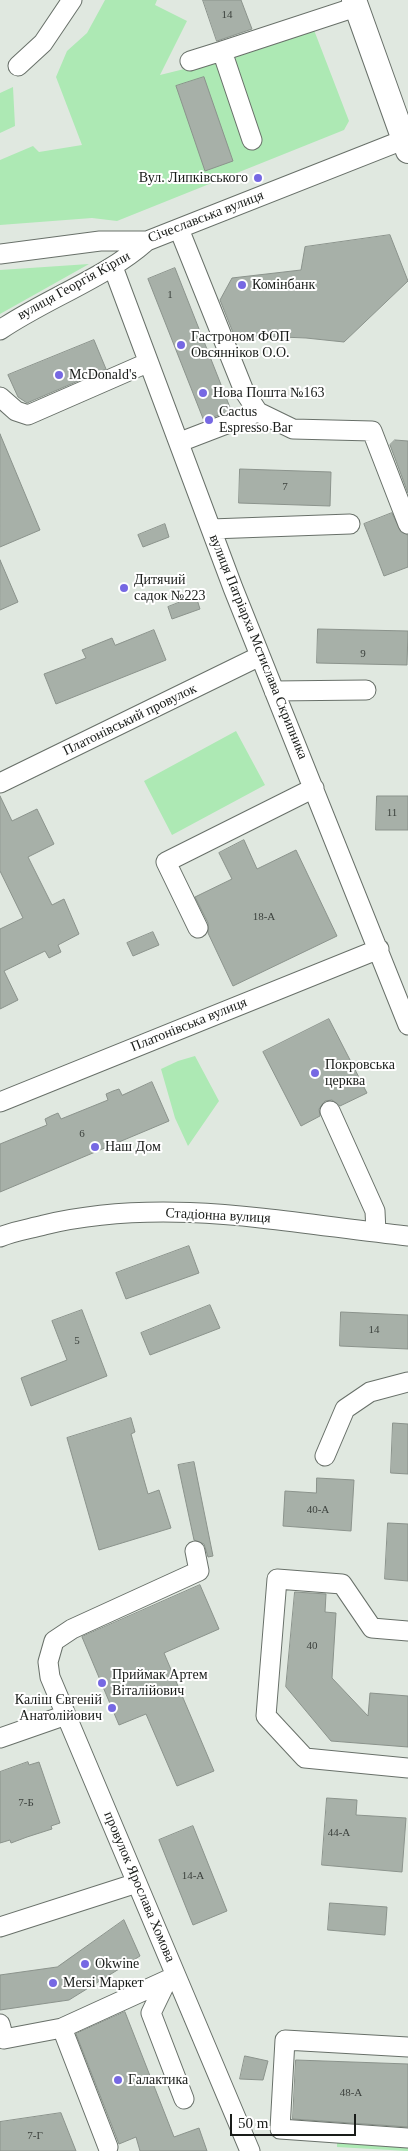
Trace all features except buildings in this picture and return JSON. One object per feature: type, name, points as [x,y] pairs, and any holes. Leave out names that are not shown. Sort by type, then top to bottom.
[{"type":"main road","points":[[355,4],[407,143]]},
{"type":"street","points":[[18,66],[43,43],[72,0]]},
{"type":"street","points":[[190,61],[355,4]]},
{"type":"street","points":[[222,51],[252,140]]},
{"type":"street","name":"Січеславська вулиця","points":[[0,254],[100,241],[147,242],[407,143]]},
{"type":"street","points":[[179,229],[244,391],[258,412],[292,429],[372,431],[408,524]]},
{"type":"street","name":"вулиця Георгія Кірпи","points":[[0,330],[30,310],[130,257],[147,242]]},
{"type":"street","name":"вулиця Патріарха Мстислава Скрипника","points":[[113,267],[148,364],[180,442],[211,530],[260,656],[408,1025]]},
{"type":"street","points":[[0,397],[16,411],[28,415],[148,364]]},
{"type":"street","points":[[180,442],[258,412]]},
{"type":"street","points":[[211,530],[350,524]]},
{"type":"street","name":"Платонівський провулок","points":[[0,783],[260,656]]},
{"type":"street","points":[[274,691],[366,690]]},
{"type":"street","points":[[198,928],[166,862],[314,788]]},
{"type":"street","name":"Платонівська вулиця","points":[[0,1102],[379,949]]},
{"type":"street","points":[[330,1111],[375,1211],[376,1232]]},
{"type":"street","name":"Стадіонна вулиця","points":[[0,1237],[67,1220],[135,1212],[198,1212],[294,1221],[408,1236]]},
{"type":"street","points":[[325,1456],[345,1410],[370,1392],[408,1382]]},
{"type":"street","name":"провулок Ярослава Хомова","points":[[195,1551],[199,1571],[72,1629],[54,1641],[48,1662],[50,1677],[137,1883],[171,1978],[250,2151]]},
{"type":"street","points":[[408,1631],[372,1628],[342,1584],[277,1579],[266,1716],[305,1758],[408,1768]]},
{"type":"street","points":[[0,1738],[66,1715]]},
{"type":"street","points":[[0,1927],[137,1883]]},
{"type":"street","points":[[0,2024],[4,2039],[62,2028],[171,1978]]},
{"type":"street","points":[[171,1978],[151,2013],[184,2099]]},
{"type":"street","points":[[62,2028],[108,2147]]},
{"type":"street","points":[[408,2047],[285,2040],[274,2125],[408,2138]]},
{"type":"green space","points":[[105,0],[157,0],[155,5],[187,21],[160,75],[245,54],[314,30],[349,121],[344,130],[117,221],[92,218],[0,225],[0,160],[33,146],[39,152],[82,145],[56,77],[67,51],[87,33]]},
{"type":"green space","points":[[13,87],[15,126],[0,133],[0,93]]},
{"type":"green space","points":[[89,264],[0,314],[0,270]]},
{"type":"green space","points":[[236,731],[265,785],[172,835],[144,781]]},
{"type":"green space","points":[[195,1056],[219,1101],[188,1146],[175,1118],[161,1069]]},
{"type":"green space","points":[[337,2137],[408,2142],[408,2151],[337,2147]]},
{"type":"place","name":"Вул. Липківського","points":[[258,178]]},
{"type":"place","name":"Комінбанк","points":[[242,285]]},
{"type":"place","name":"Гастроном ФОП Овсянніков О.О.","points":[[181,345]]},
{"type":"place","name":"McDonald's","points":[[59,375]]},
{"type":"place","name":"Нова Пошта №163","points":[[203,393]]},
{"type":"place","name":"Cactus Espresso Bar","points":[[209,420]]},
{"type":"place","name":"Дитячий садок №223","points":[[124,588]]},
{"type":"place","name":"Покровська церква","points":[[315,1073]]},
{"type":"place","name":"Наш Дом","points":[[95,1147]]},
{"type":"place","name":"Приймак Артем Віталійович","points":[[102,1683]]},
{"type":"place","name":"Каліш Євгеній Анатолійович","points":[[112,1708]]},
{"type":"place","name":"Okwine","points":[[85,1964]]},
{"type":"place","name":"Mersi Маркет","points":[[53,1983]]},
{"type":"place","name":"Галактика","points":[[118,2080]]}]
